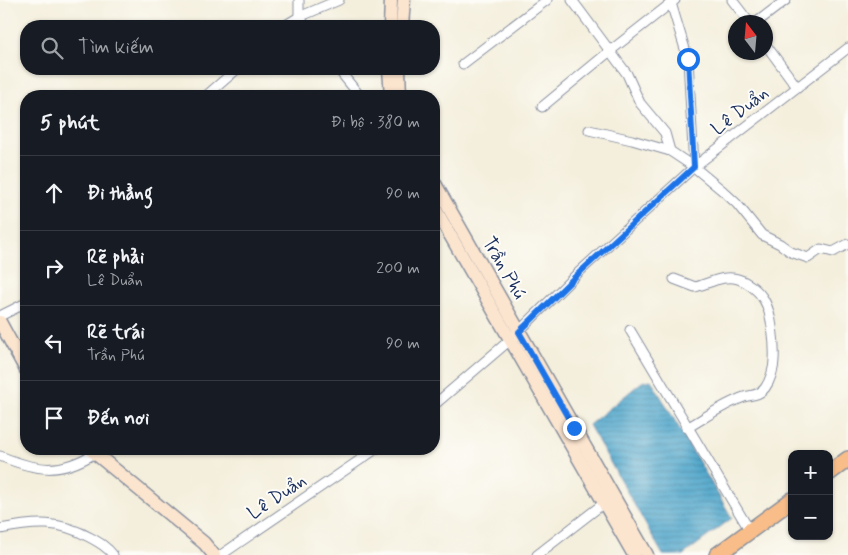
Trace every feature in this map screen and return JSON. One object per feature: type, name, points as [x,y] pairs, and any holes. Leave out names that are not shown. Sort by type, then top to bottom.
[{"type":"highway","points":[[833,470],[848,459]]},
{"type":"highway","points":[[717,555],[788,503]]},
{"type":"main road","points":[[390,20],[391,0]]},
{"type":"main road","points":[[402,20],[404,0]]},
{"type":"main road","points":[[389,75],[391,90]]},
{"type":"main road","points":[[399,75],[400,90]]},
{"type":"main road","name":"Trần Phú","points":[[440,193],[515,336],[609,500],[647,555]]},
{"type":"main road","name":"Trần Phú","points":[[440,217],[515,336]]},
{"type":"main road","points":[[0,322],[20,359]]},
{"type":"main road","points":[[97,455],[204,542],[214,555]]},
{"type":"main road","name":"Trần Phú","points":[[609,500],[634,555]]},
{"type":"street","points":[[299,0],[299,17],[301,20]]},
{"type":"street","points":[[294,20],[339,0]]},
{"type":"street","points":[[463,64],[548,0]]},
{"type":"street","points":[[572,0],[627,74],[640,103],[665,133],[670,151]]},
{"type":"street","points":[[732,0],[744,15]]},
{"type":"street","points":[[766,15],[786,0]]},
{"type":"street","points":[[542,107],[673,1],[688,59],[694,167]]},
{"type":"street","name":"Lê Duẩn","points":[[440,400],[515,336],[578,274],[694,167],[848,48]]},
{"type":"street","points":[[773,55],[797,88]]},
{"type":"street","points":[[213,90],[229,75]]},
{"type":"street","points":[[343,75],[355,90]]},
{"type":"street","points":[[590,130],[670,151],[723,190],[762,235],[791,252],[808,258],[821,249],[833,252],[846,248]]},
{"type":"street","points":[[674,280],[695,288],[723,277],[738,278],[750,284],[764,299],[767,306],[774,361],[767,384],[760,393],[733,401],[687,428]]},
{"type":"street","points":[[0,316],[20,306]]},
{"type":"street","points":[[630,330],[750,531]]},
{"type":"street","points":[[0,456],[39,469],[65,468],[83,460],[88,455]]},
{"type":"street","name":"Lê Duẩn","points":[[222,555],[367,455]]},
{"type":"street","points":[[537,555],[609,500]]},
{"type":"street","points":[[0,530],[19,525],[46,523],[76,529],[108,548],[113,555]]},
{"type":"water","points":[[651,380],[732,518],[683,555],[663,555],[589,425],[642,382]]},
{"type":"route","points":[[574,428],[519,332],[578,274],[694,167],[688,59]]}]
